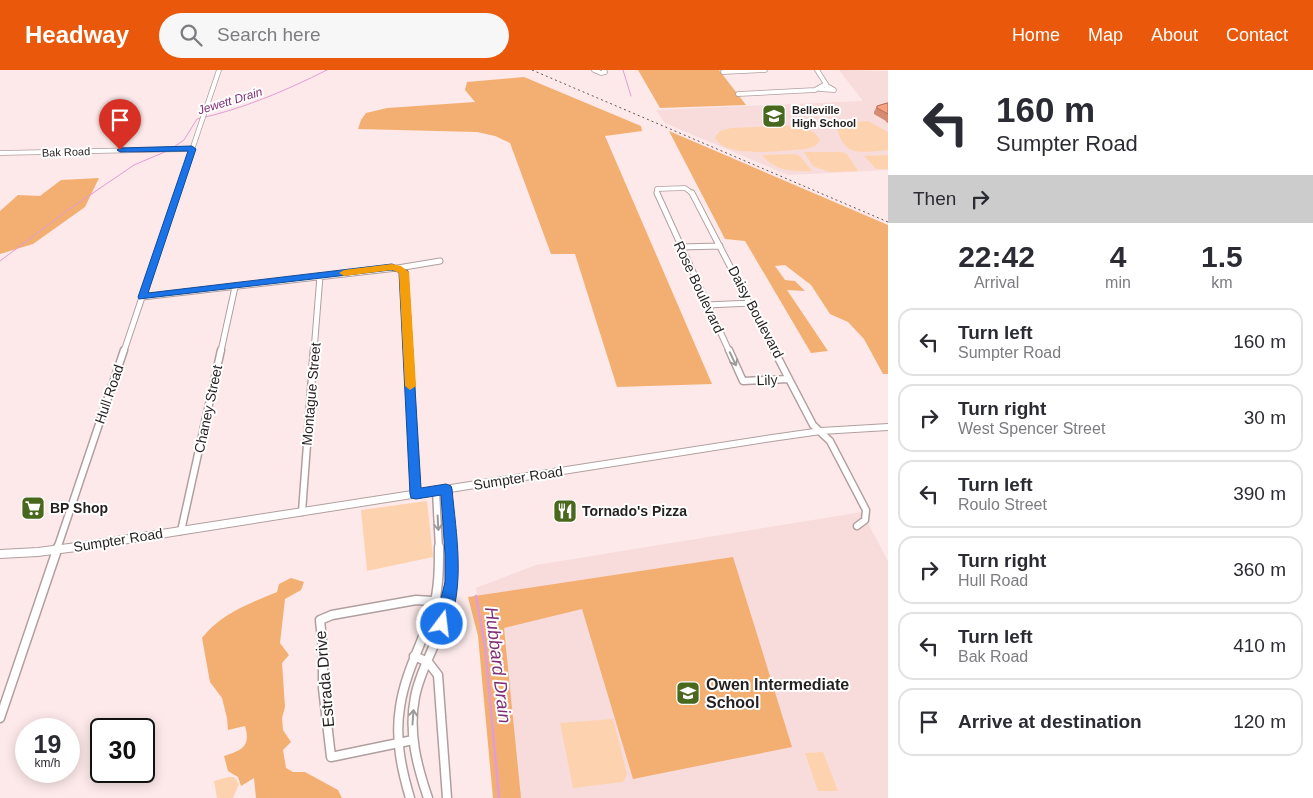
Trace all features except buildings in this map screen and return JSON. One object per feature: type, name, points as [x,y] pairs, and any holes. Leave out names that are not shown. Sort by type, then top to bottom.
[{"type":"street","name":"Hull Road","points":[[0,718],[218,70]]},
{"type":"street","points":[[594,70],[601,74],[605,72],[604,70]]},
{"type":"street","points":[[760,70],[771,72]]},
{"type":"street","points":[[723,72],[765,70]]},
{"type":"street","points":[[738,94],[807,91],[822,87],[825,81],[817,70]]},
{"type":"street","name":"Bak Road","points":[[0,153],[192,149]]},
{"type":"street","name":"Daisy Boulevard","points":[[656,192],[657,190],[678,188],[685,188],[691,192],[751,302],[813,425],[830,441],[866,510],[865,520],[857,526]]},
{"type":"street","name":"Rose Boulevard","points":[[656,192],[743,381]]},
{"type":"street","points":[[681,248],[720,246]]},
{"type":"street","points":[[142,297],[320,276],[400,269],[440,261]]},
{"type":"street","points":[[400,269],[404,273],[406,290],[416,494]]},
{"type":"street","name":"Montague Street","points":[[302,512],[320,276]]},
{"type":"street","name":"Chaney Street","points":[[181,531],[235,286]]},
{"type":"street","points":[[707,305],[751,302]]},
{"type":"street","name":"Lily","points":[[743,381],[790,379]]},
{"type":"street","name":"Sumpter Road","points":[[0,554],[56,549],[181,531],[821,431],[888,427]]},
{"type":"street","points":[[428,798],[418,771],[413,740],[413,714],[419,684],[448,602],[452,559],[446,489]]},
{"type":"street","points":[[410,798],[400,763],[397,742],[400,696],[435,600],[440,556],[436,491]]},
{"type":"street","name":"Estrada Drive","points":[[413,740],[331,757],[323,688],[323,650],[320,620],[332,615],[402,602],[435,600],[448,602]]},
{"type":"street","points":[[414,656],[428,662],[438,675],[447,798]]},
{"type":"shaded area","points":[[638,70],[719,70],[746,105],[660,108]]},
{"type":"shaded area","name":"Belleville High School","points":[[839,70],[888,71],[888,170],[788,175],[665,123],[656,110],[863,101]]},
{"type":"shaded area","points":[[524,77],[641,126],[642,131],[605,136],[712,384],[617,387],[575,254],[551,254],[510,143],[495,136],[477,132],[358,129],[366,113],[387,108],[475,102],[465,90],[467,82]]},
{"type":"shaded area","points":[[868,121],[888,132],[888,150],[860,152],[847,147],[842,142],[836,123]]},
{"type":"shaded area","points":[[801,125],[816,134],[820,141],[815,146],[785,151],[742,151],[730,149],[721,144],[715,137],[720,131],[731,128]]},
{"type":"shaded area","points":[[669,131],[888,225],[888,374],[883,374],[864,339],[848,322],[830,314],[811,285],[785,265],[775,266],[785,280],[795,281],[805,291],[787,290],[828,351],[811,353],[745,241],[725,239]]},
{"type":"shaded area","points":[[804,152],[842,152],[847,154],[858,171],[830,172],[813,166]]},
{"type":"shaded area","points":[[795,154],[800,156],[812,171],[784,169],[772,164],[762,155]]},
{"type":"shaded area","points":[[888,155],[888,169],[876,169],[864,156]]},
{"type":"shaded area","points":[[99,178],[85,207],[33,244],[0,254],[0,211],[18,195],[40,196],[61,180]]},
{"type":"shaded area","points":[[427,501],[433,557],[367,571],[361,510]]},
{"type":"shaded area","name":"Owen Intermediate School","points":[[862,512],[888,561],[888,798],[499,798],[476,588],[536,565]]},
{"type":"shaded area","points":[[733,557],[792,747],[633,779],[582,609],[504,628],[521,798],[493,798],[478,636],[468,597]]},
{"type":"shaded area","points":[[291,578],[304,582],[301,590],[285,599],[280,643],[289,655],[282,663],[285,707],[282,718],[283,730],[291,742],[283,750],[286,768],[293,772],[305,772],[338,790],[342,798],[256,798],[254,778],[241,786],[238,777],[228,771],[224,756],[244,747],[247,733],[245,726],[228,730],[222,698],[210,682],[202,638],[218,622],[246,605],[277,592],[279,584]]},
{"type":"shaded area","points":[[613,719],[627,774],[623,782],[573,788],[560,723]]},
{"type":"shaded area","points":[[823,752],[838,791],[818,791],[805,753]]},
{"type":"shaded area","points":[[234,777],[239,784],[233,798],[217,798],[214,781]]},
{"type":"waterway","name":"Jewett Drain","points":[[171,149],[184,140],[197,119],[264,99],[327,70]]},
{"type":"waterway","points":[[623,70],[631,96]]},
{"type":"waterway","name":"Jewett Drain","points":[[0,261],[68,210],[134,165],[167,151]]},
{"type":"waterway","name":"Hubbard Drain","points":[[476,596],[485,646],[499,798]]},
{"type":"railway","points":[[532,70],[888,222]]},
{"type":"slow traffic","points":[[344,273],[392,267],[404,272],[410,386]]},
{"type":"place","name":"Belleville High School","points":[[774,116]]},
{"type":"place","name":"BP Shop","points":[[33,508]]},
{"type":"place","name":"Tornado's Pizza","points":[[565,511]]},
{"type":"place","name":"Owen Intermediate School","points":[[688,693]]},
{"type":"route","points":[[120,150],[192,149],[142,297],[392,267],[403,271],[406,290],[416,494],[446,489],[452,554],[451,582],[442,624]]}]
